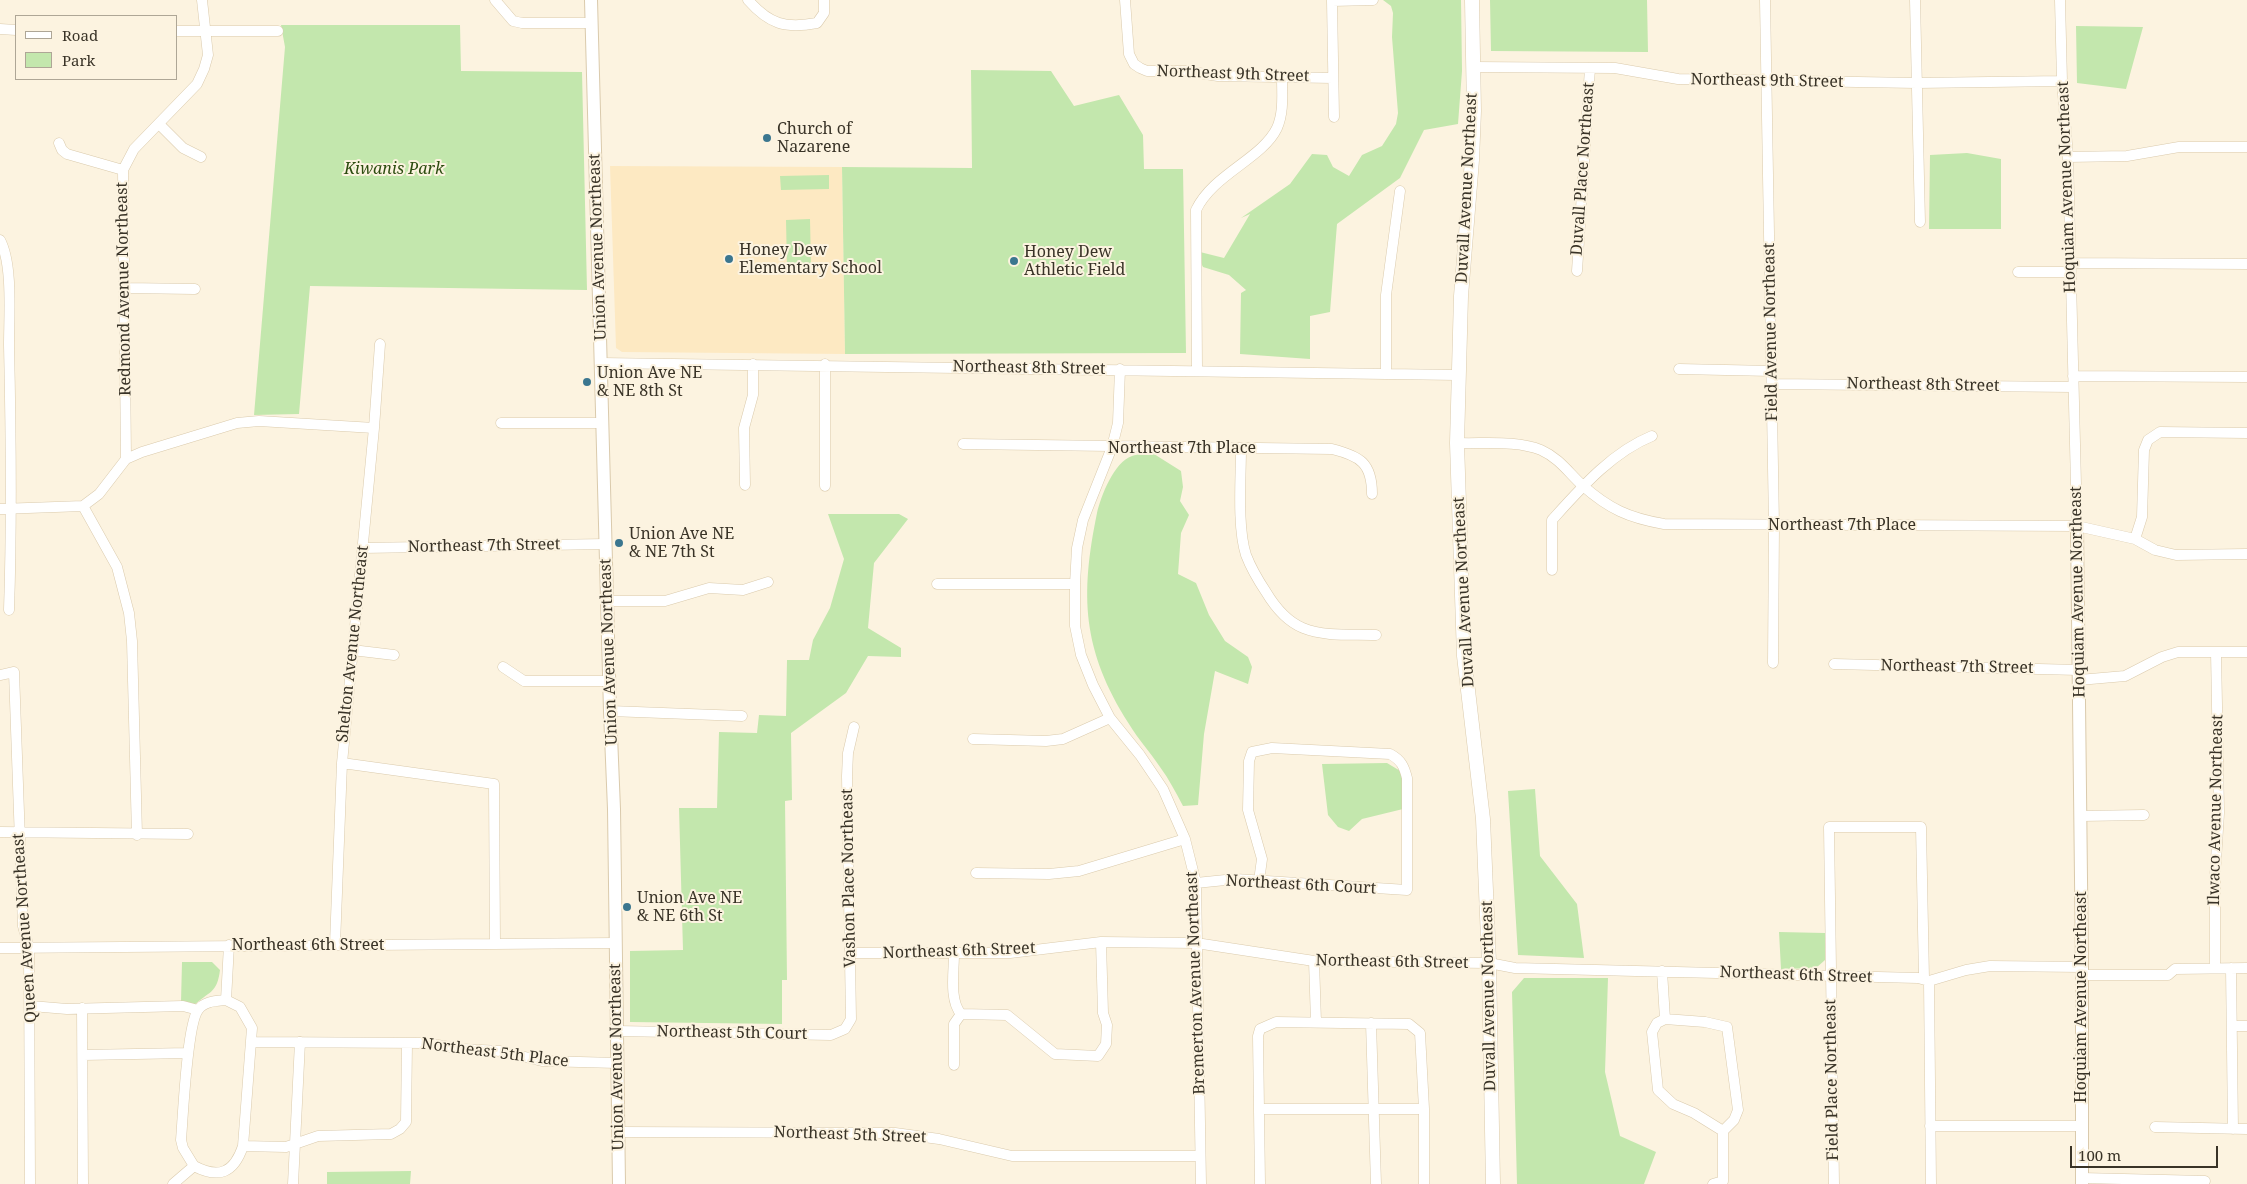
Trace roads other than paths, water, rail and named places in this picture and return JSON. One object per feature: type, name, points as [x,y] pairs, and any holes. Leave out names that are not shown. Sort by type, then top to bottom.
[{"type":"main road","name":"Duvall Avenue Northeast","points":[[1472,0],[1472,160],[1461,296],[1458,443],[1464,656],[1483,819],[1489,963],[1493,1184]]},
{"type":"street","name":"Redmond Avenue Northeast","points":[[126,459],[123,170],[134,149],[197,84],[204,69],[208,55],[202,0]]},
{"type":"street","points":[[495,0],[513,21],[522,24],[592,23]]},
{"type":"street","name":"Union Avenue Northeast","points":[[591,0],[614,809],[619,1184]]},
{"type":"street","points":[[748,0],[757,10],[778,24],[806,25],[817,23],[824,13],[824,0]]},
{"type":"street","name":"Northeast 9th Street","points":[[1125,0],[1130,54],[1134,64],[1147,71],[1282,78],[1333,78]]},
{"type":"street","points":[[1334,117],[1332,1],[1372,0]]},
{"type":"street","name":"Field Avenue Northeast","points":[[1765,0],[1772,371],[1774,663]]},
{"type":"street","points":[[1915,0],[1920,222]]},
{"type":"street","name":"Hoquiam Avenue Northeast","points":[[2060,0],[2062,81],[2068,157],[2077,526],[2081,816],[2082,1181]]},
{"type":"street","points":[[0,30],[15,30]]},
{"type":"street","points":[[178,31],[278,31]]},
{"type":"street","name":"Northeast 9th Street","points":[[1473,66],[1615,68],[1678,79],[1917,82],[2062,81]]},
{"type":"street","name":"Duvall Place Northeast","points":[[1577,271],[1590,68]]},
{"type":"street","points":[[1197,370],[1196,210],[1208,191],[1271,139],[1281,112],[1282,78]]},
{"type":"street","points":[[159,124],[183,148],[201,157]]},
{"type":"street","points":[[58,143],[67,154],[123,170]]},
{"type":"street","points":[[2068,157],[2127,156],[2179,147],[2247,147]]},
{"type":"street","points":[[1386,373],[1386,295],[1400,191]]},
{"type":"street","points":[[0,240],[7,256],[4,304],[12,509],[9,610]]},
{"type":"street","points":[[2018,272],[2070,268],[2247,264]]},
{"type":"street","points":[[124,288],[195,289]]},
{"type":"street","name":"Shelton Avenue Northeast","points":[[335,944],[342,763],[374,428],[380,344]]},
{"type":"street","name":"Northeast 8th Street","points":[[600,363],[825,364],[1458,374]]},
{"type":"street","points":[[745,485],[744,428],[753,395],[753,364]]},
{"type":"street","points":[[825,364],[825,486]]},
{"type":"street","name":"Bremerton Avenue Northeast","points":[[1120,369],[1118,423],[1112,447],[1083,520],[1077,548],[1074,584],[1075,626],[1081,655],[1093,685],[1110,718],[1140,755],[1163,789],[1185,839],[1196,883],[1201,1184]]},
{"type":"street","points":[[1679,369],[1772,371]]},
{"type":"street","points":[[2073,376],[2247,377]]},
{"type":"street","name":"Northeast 8th Street","points":[[1772,384],[2073,387]]},
{"type":"street","points":[[0,509],[83,506],[99,494],[126,459],[142,452],[237,423],[259,421],[374,428]]},
{"type":"street","points":[[501,423],[602,423]]},
{"type":"street","points":[[2135,539],[2142,517],[2144,450],[2148,440],[2160,432],[2247,433]]},
{"type":"street","points":[[1552,570],[1552,520],[1583,486],[1634,443],[1652,436]]},
{"type":"street","name":"Northeast 7th Place","points":[[1458,443],[1520,445],[1540,450],[1556,459],[1583,486],[1617,511],[1639,520],[1664,524],[2077,526],[2135,539],[2155,550],[2176,555],[2247,554]]},
{"type":"street","name":"Northeast 7th Place","points":[[963,444],[1332,449],[1352,454],[1364,464],[1372,477],[1372,494]]},
{"type":"street","points":[[1241,448],[1242,531],[1246,553],[1253,572],[1275,607],[1291,622],[1305,629],[1326,633],[1376,635]]},
{"type":"street","points":[[83,506],[117,568],[129,613],[132,642],[137,835]]},
{"type":"street","name":"Northeast 7th Street","points":[[362,548],[606,544]]},
{"type":"street","points":[[607,601],[665,601],[709,588],[743,590],[768,582]]},
{"type":"street","points":[[937,584],[1074,584]]},
{"type":"street","points":[[352,650],[394,655]]},
{"type":"street","name":"Northeast 7th Street","points":[[1834,664],[2125,676],[2162,657],[2178,652],[2247,652]]},
{"type":"street","name":"Ilwaco Avenue Northeast","points":[[2215,968],[2215,876],[2219,813],[2216,652]]},
{"type":"street","points":[[503,666],[524,681],[609,681]]},
{"type":"street","name":"Queen Avenue Northeast","points":[[0,675],[14,672],[23,926],[30,948],[30,1184]]},
{"type":"street","points":[[610,711],[742,716]]},
{"type":"street","points":[[974,739],[1046,741],[1063,739],[1110,718]]},
{"type":"street","name":"Vashon Place Northeast","points":[[845,1028],[851,1019],[847,776],[848,753],[854,727]]},
{"type":"street","name":"Northeast 6th Court","points":[[1196,883],[1235,879],[1259,881],[1407,890],[1407,778],[1404,765],[1399,759],[1390,754],[1272,748],[1252,752],[1249,761],[1248,810],[1262,859],[1259,881]]},
{"type":"street","points":[[342,763],[494,784],[495,944]]},
{"type":"street","points":[[2081,816],[2144,816]]},
{"type":"street","name":"Field Place Northeast","points":[[1834,1184],[1829,827],[1921,827],[1927,980]]},
{"type":"street","points":[[0,832],[137,835],[188,834]]},
{"type":"street","points":[[976,873],[1049,874],[1079,871],[1185,839]]},
{"type":"street","points":[[954,954],[955,1000],[956,1008],[961,1014],[1007,1016],[1055,1054],[1098,1056],[1106,1044],[1107,1025],[1103,1012],[1101,942]]},
{"type":"street","name":"Northeast 6th Street","points":[[851,953],[1010,953],[1101,942],[1196,943],[1314,961],[1489,963],[1516,968],[1927,980],[1990,966],[2168,975],[2175,969],[2247,968]]},
{"type":"street","name":"Northeast 6th Street","points":[[0,948],[335,944],[616,944]]},
{"type":"street","points":[[226,1000],[229,945]]},
{"type":"street","points":[[1314,961],[1316,1022]]},
{"type":"street","points":[[2231,968],[2234,1128]]},
{"type":"street","points":[[1662,971],[1665,1019]]},
{"type":"street","points":[[1927,980],[1931,1184]]},
{"type":"street","points":[[226,1000],[240,1007],[245,1012],[252,1028],[243,1146],[239,1159],[225,1172],[208,1173],[194,1166],[183,1148],[181,1140],[188,1053],[193,1020],[198,1010],[214,1001],[226,1000]]},
{"type":"street","points":[[31,1006],[82,1008],[183,1006],[198,1010]]},
{"type":"street","points":[[82,1008],[83,1184]]},
{"type":"street","points":[[954,1065],[954,1024],[961,1014]]},
{"type":"street","points":[[1721,1183],[1723,1131],[1734,1120],[1738,1110],[1727,1027],[1705,1022],[1665,1019],[1656,1022],[1652,1032],[1658,1090],[1673,1104],[1694,1113],[1723,1131]]},
{"type":"street","points":[[1260,1184],[1258,1036],[1260,1029],[1267,1024],[1276,1022],[1316,1022],[1409,1024],[1420,1033],[1424,1109],[1424,1184]]},
{"type":"street","points":[[1371,1023],[1376,1184]]},
{"type":"street","points":[[2232,1026],[2247,1026]]},
{"type":"street","name":"Northeast 5th Court","points":[[616,1031],[831,1035],[845,1028]]},
{"type":"street","name":"Northeast 5th Place","points":[[252,1042],[407,1043],[500,1051],[542,1061],[617,1063]]},
{"type":"street","points":[[293,1184],[300,1042]]},
{"type":"street","points":[[243,1146],[276,1147],[295,1144],[318,1136],[391,1134],[400,1129],[406,1122],[407,1043]]},
{"type":"street","points":[[83,1055],[188,1053]]},
{"type":"street","points":[[1258,1109],[1424,1109]]},
{"type":"street","points":[[1930,1126],[2081,1126]]},
{"type":"street","points":[[2155,1127],[2247,1129]]},
{"type":"street","name":"Northeast 5th Street","points":[[618,1132],[895,1134],[939,1138],[1012,1156],[1200,1156]]},
{"type":"street","points":[[173,1184],[194,1166]]},
{"type":"street","points":[[2082,1181],[2205,1181]]},
{"type":"place","name":"Church of Nazarene","points":[[767,138]]},
{"type":"place","name":"Honey Dew Elementary School","points":[[729,259]]},
{"type":"place","name":"Honey Dew Athletic Field","points":[[1014,261]]},
{"type":"place","name":"Union Ave NE & NE 8th St","points":[[587,382]]},
{"type":"place","name":"Union Ave NE & NE 7th St","points":[[619,543]]},
{"type":"place","name":"Union Ave NE & NE 6th St","points":[[627,907]]},
{"type":"park label","name":"Kiwanis Park","points":[[394,169]]}]
